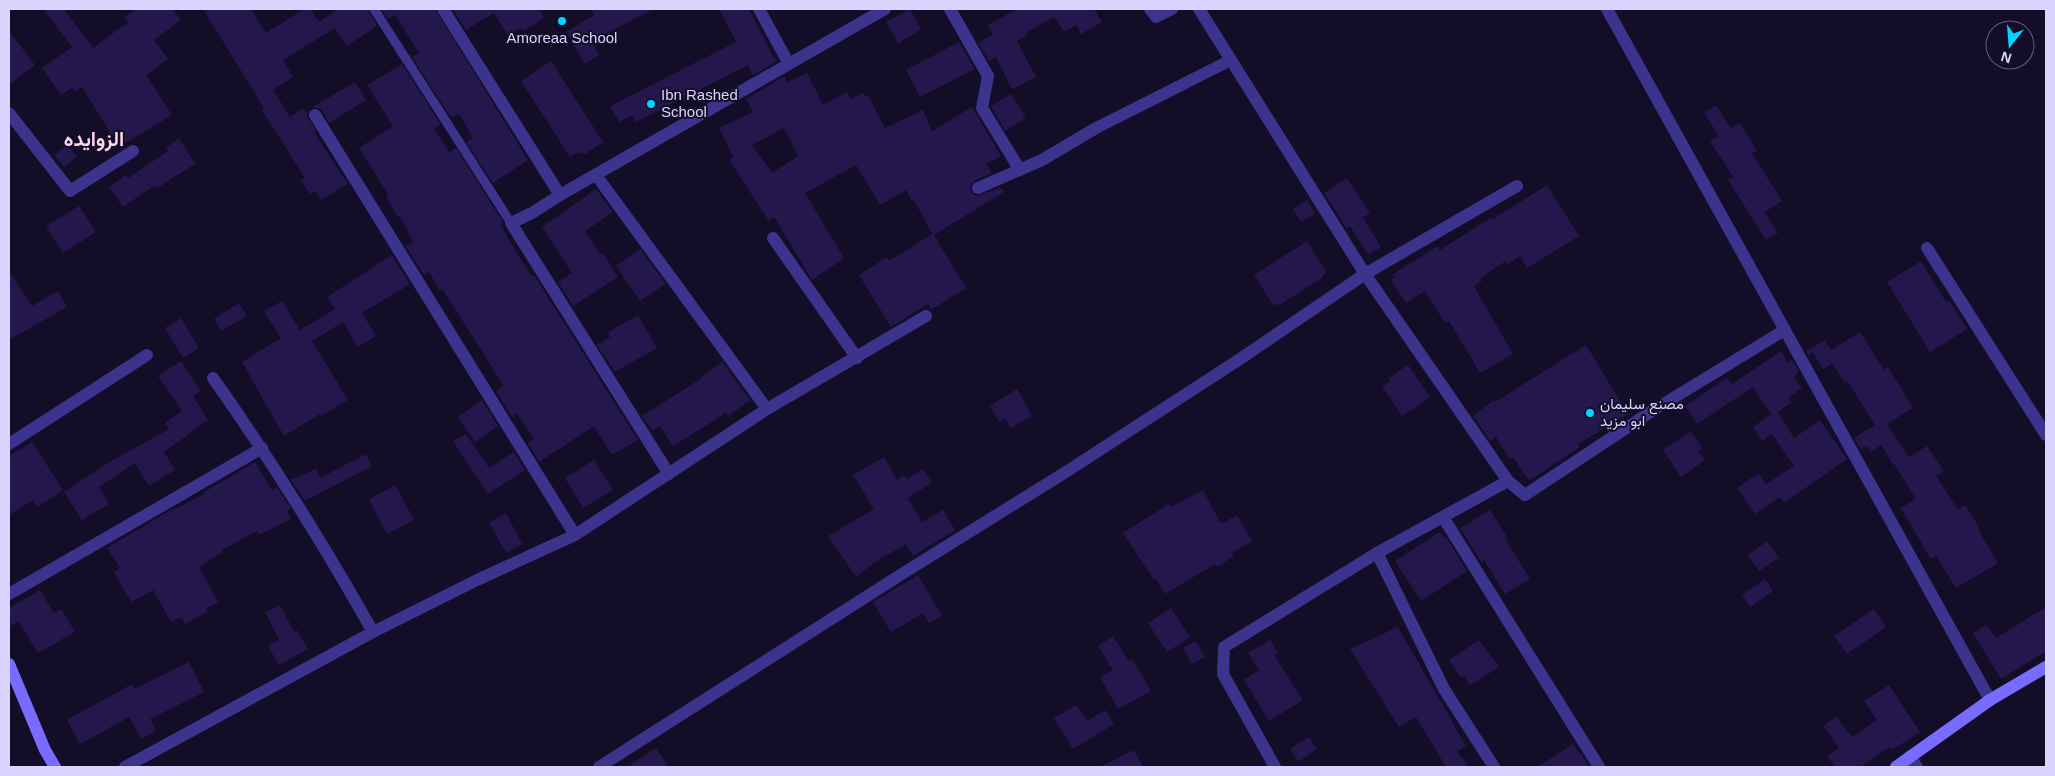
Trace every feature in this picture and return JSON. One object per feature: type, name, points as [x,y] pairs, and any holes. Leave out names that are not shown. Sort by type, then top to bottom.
[{"type":"street","points":[[443,9],[560,195]]},
{"type":"street","points":[[759,9],[789,64]]},
{"type":"street","points":[[669,474],[512,223],[885,9]]},
{"type":"street","points":[[950,9],[988,76],[982,108],[1020,170]]},
{"type":"street","points":[[1150,9],[1156,17],[1172,9]]},
{"type":"street","points":[[1199,9],[1365,274],[1508,481],[1525,495],[1652,411],[1783,331]]},
{"type":"street","points":[[1607,9],[1783,331],[1990,700]]},
{"type":"street","points":[[978,188],[1042,160],[1096,128],[1231,60]]},
{"type":"street","points":[[9,113],[70,190],[132,151]]},
{"type":"street","points":[[315,115],[575,535]]},
{"type":"street","points":[[596,175],[625,218],[768,410]]},
{"type":"street","points":[[599,767],[1068,470],[1240,359],[1365,274],[1517,186]]},
{"type":"street","points":[[773,238],[856,358]]},
{"type":"street","points":[[1927,248],[2046,435]]},
{"type":"street","points":[[126,767],[373,632],[477,580],[575,535],[768,410],[926,316]]},
{"type":"street","points":[[9,444],[147,355]]},
{"type":"street","points":[[213,378],[262,448],[373,632]]},
{"type":"street","points":[[9,594],[262,448]]},
{"type":"street","points":[[1275,767],[1223,674],[1224,647],[1377,553],[1508,481]]},
{"type":"street","points":[[1443,517],[1600,767]]},
{"type":"street","points":[[1377,553],[1444,690],[1494,767]]},
{"type":"street","points":[[9,664],[38,734],[55,767]]},
{"type":"street","points":[[1896,767],[1990,700],[2046,667]]},
{"type":"street","points":[[1910,756],[1917,767]]},
{"type":"lane","points":[[374,9],[512,223]]},
{"type":"building","points":[[43,9],[64,9],[93,48],[128,22],[125,17],[136,9],[173,9],[181,20],[154,40],[168,59],[146,75],[172,115],[119,147],[82,87],[75,92],[72,88],[61,95],[42,68],[72,47]]},
{"type":"building","points":[[203,9],[251,9],[266,33],[304,9],[310,9],[319,22],[338,9],[368,9],[377,26],[347,46],[335,28],[283,60],[293,77],[273,90],[290,117],[304,108],[306,112],[309,110],[307,116],[316,131],[314,132],[348,184],[321,200],[315,191],[310,194],[301,180],[305,178],[262,110],[264,108]]},
{"type":"building","points":[[381,9],[435,9],[528,160],[493,183],[466,142],[473,138],[459,114],[451,118],[412,57],[419,53],[395,15],[388,19]]},
{"type":"building","points":[[452,9],[539,9],[544,18],[523,31],[521,28],[508,36],[494,13],[466,30]]},
{"type":"building","points":[[591,9],[654,9],[591,41],[599,55],[585,64],[566,32],[594,15]]},
{"type":"building","points":[[719,9],[749,9],[776,62],[753,75],[748,65],[636,122],[632,115],[619,122],[610,106],[736,42]]},
{"type":"building","points":[[910,9],[921,30],[898,43],[886,22]]},
{"type":"building","points":[[1017,9],[1094,9],[1102,22],[1081,34],[1076,25],[1064,32],[1054,17],[1026,33],[1028,35],[1017,41],[1036,77],[1012,89],[996,57],[989,61],[978,43],[993,34],[988,25]]},
{"type":"building","points":[[9,31],[35,65],[9,85]]},
{"type":"building","points":[[959,42],[975,69],[920,97],[906,70]]},
{"type":"building","points":[[551,61],[603,142],[585,154],[579,152],[570,157],[521,81]]},
{"type":"building","points":[[402,64],[441,125],[434,128],[449,152],[456,148],[503,222],[501,226],[531,276],[534,275],[638,440],[612,455],[594,426],[539,462],[528,443],[534,439],[517,414],[512,417],[496,391],[503,386],[487,359],[442,289],[440,291],[429,272],[424,275],[406,247],[413,242],[400,216],[398,217],[386,197],[389,196],[359,148],[393,126],[367,85]]},
{"type":"building","points":[[807,73],[823,105],[847,92],[851,99],[863,93],[865,96],[868,95],[885,128],[923,110],[932,131],[972,107],[1001,156],[986,164],[992,173],[974,181],[970,188],[973,194],[977,196],[1001,187],[1004,192],[934,235],[966,288],[931,310],[928,304],[891,327],[859,275],[887,257],[889,261],[932,234],[914,200],[912,201],[906,190],[880,205],[856,165],[805,193],[844,258],[812,280],[774,217],[769,221],[729,160],[733,157],[719,128],[753,112],[746,99],[784,76],[787,82]],"holes":[[[784,128],[798,156],[772,173],[752,145]]]},
{"type":"building","points":[[355,82],[366,100],[329,123],[322,110],[313,107]]},
{"type":"building","points":[[1011,94],[1026,118],[1005,131],[991,106]]},
{"type":"building","points":[[1716,105],[1731,128],[1740,123],[1757,151],[1752,153],[1782,201],[1765,212],[1778,233],[1766,240],[1728,180],[1733,177],[1710,141],[1719,136],[1704,113]]},
{"type":"building","points":[[179,138],[195,164],[157,188],[155,185],[123,207],[109,187],[126,175],[128,178],[168,151],[166,148]]},
{"type":"building","points":[[67,145],[77,156],[64,167],[54,155]]},
{"type":"building","points":[[1347,178],[1370,213],[1363,218],[1381,247],[1368,255],[1350,226],[1346,228],[1324,193]]},
{"type":"building","points":[[1547,185],[1579,236],[1527,268],[1520,256],[1508,264],[1506,261],[1480,278],[1482,281],[1474,286],[1513,354],[1480,373],[1449,321],[1445,323],[1425,291],[1406,303],[1391,280],[1395,277],[1393,274],[1438,246],[1440,250]]},
{"type":"building","points":[[596,189],[613,212],[585,231],[601,255],[603,253],[618,277],[573,306],[558,282],[572,273],[542,227]]},
{"type":"building","points":[[1307,200],[1315,214],[1301,222],[1293,209]]},
{"type":"building","points":[[79,206],[96,232],[63,253],[46,226]]},
{"type":"building","points":[[1307,241],[1326,271],[1322,278],[1281,304],[1273,305],[1254,275]]},
{"type":"building","points":[[640,249],[666,284],[640,301],[616,266]]},
{"type":"building","points":[[392,255],[410,284],[362,313],[376,336],[358,347],[343,322],[312,341],[348,400],[321,416],[320,414],[284,436],[242,362],[281,338],[264,311],[282,301],[300,330],[335,309],[327,297]]},
{"type":"building","points":[[1921,261],[1946,302],[1949,300],[1967,329],[1930,352],[1887,282]]},
{"type":"building","points":[[9,271],[32,306],[58,291],[67,307],[9,340]]},
{"type":"building","points":[[239,303],[247,316],[221,331],[214,319]]},
{"type":"building","points":[[638,315],[657,348],[615,372],[597,345],[610,337],[608,332]]},
{"type":"building","points":[[181,318],[199,348],[183,358],[165,328]]},
{"type":"building","points":[[1860,332],[1884,370],[1888,367],[1913,408],[1887,424],[1909,457],[1927,446],[1944,471],[1936,476],[1958,510],[1965,505],[1998,563],[1956,588],[1936,556],[1931,559],[1901,508],[1916,499],[1894,464],[1881,445],[1871,452],[1867,446],[1861,450],[1854,438],[1875,425],[1848,382],[1845,383],[1832,363],[1823,369],[1812,351],[1809,356],[1806,351],[1825,340],[1831,350]]},
{"type":"building","points":[[1586,345],[1628,414],[1578,444],[1580,447],[1529,481],[1513,457],[1510,459],[1496,437],[1490,441],[1473,416],[1494,400],[1495,402]]},
{"type":"building","points":[[1781,351],[1788,362],[1792,360],[1799,371],[1794,378],[1802,388],[1788,398],[1792,402],[1778,412],[1794,438],[1820,420],[1847,459],[1784,503],[1780,497],[1755,514],[1737,488],[1759,473],[1766,484],[1794,466],[1772,434],[1762,441],[1753,427],[1771,414],[1753,387],[1697,424],[1685,406],[1727,378],[1732,384]]},
{"type":"building","points":[[181,361],[201,391],[193,396],[208,420],[164,452],[175,470],[149,486],[135,463],[99,487],[109,504],[82,520],[64,492],[111,461],[169,429],[165,423],[182,411],[158,376]]},
{"type":"building","points":[[722,362],[750,400],[728,416],[726,413],[673,446],[660,426],[652,431],[642,416],[702,378]]},
{"type":"building","points":[[1408,365],[1430,397],[1402,416],[1382,386],[1391,381],[1389,378]]},
{"type":"building","points":[[1017,389],[1032,416],[1010,428],[1005,419],[999,422],[990,406]]},
{"type":"building","points":[[482,400],[498,426],[475,442],[458,417]]},
{"type":"building","points":[[1691,431],[1702,448],[1698,451],[1705,460],[1681,477],[1663,450]]},
{"type":"building","points":[[466,434],[489,468],[514,452],[525,470],[488,494],[453,441]]},
{"type":"building","points":[[32,442],[63,490],[37,507],[33,500],[9,515],[9,456]]},
{"type":"building","points":[[366,454],[372,466],[305,501],[291,480],[316,469],[320,478]]},
{"type":"building","points":[[884,457],[897,480],[904,475],[907,479],[923,469],[932,483],[907,498],[922,522],[943,510],[955,530],[913,556],[906,544],[875,562],[856,577],[828,536],[874,509],[853,475]]},
{"type":"building","points":[[594,460],[613,490],[583,508],[565,478]]},
{"type":"building","points":[[255,462],[272,490],[277,487],[290,507],[287,511],[291,519],[259,535],[257,531],[222,550],[223,552],[199,567],[218,602],[206,609],[207,612],[185,624],[181,617],[171,622],[153,590],[131,602],[114,572],[120,568],[107,548],[174,508],[204,494],[204,492]]},
{"type":"building","points":[[396,486],[414,520],[387,534],[369,499]]},
{"type":"building","points":[[1203,490],[1221,524],[1237,515],[1252,541],[1232,553],[1234,556],[1217,567],[1215,564],[1165,594],[1123,533],[1169,504],[1171,507]]},
{"type":"building","points":[[1490,510],[1530,579],[1505,594],[1484,560],[1481,562],[1460,528]]},
{"type":"building","points":[[506,513],[522,544],[506,553],[489,523]]},
{"type":"building","points":[[1440,532],[1444,538],[1446,537],[1467,571],[1421,601],[1395,561]]},
{"type":"building","points":[[1767,541],[1779,558],[1759,571],[1748,555]]},
{"type":"building","points":[[918,575],[942,616],[929,623],[923,613],[891,632],[873,602]]},
{"type":"building","points":[[1765,579],[1773,591],[1750,607],[1742,595]]},
{"type":"building","points":[[40,590],[54,613],[61,609],[75,632],[38,653],[18,621],[9,627],[9,608]]},
{"type":"building","points":[[280,605],[294,632],[297,630],[308,649],[279,665],[268,646],[279,640],[265,612]]},
{"type":"building","points":[[2046,607],[2046,651],[2001,679],[1973,633],[1986,625],[1996,638]]},
{"type":"building","points":[[1171,608],[1190,637],[1167,652],[1148,623]]},
{"type":"building","points":[[1874,609],[1886,627],[1847,654],[1834,636]]},
{"type":"building","points":[[1398,627],[1466,746],[1457,751],[1469,767],[1446,767],[1416,717],[1399,727],[1350,649]]},
{"type":"building","points":[[1113,636],[1129,661],[1133,659],[1151,691],[1118,709],[1100,677],[1113,670],[1098,646]]},
{"type":"building","points":[[1270,640],[1278,653],[1274,655],[1303,700],[1269,721],[1244,680],[1259,670],[1248,653]]},
{"type":"building","points":[[1479,640],[1499,667],[1470,685],[1464,676],[1461,678],[1449,660]]},
{"type":"building","points":[[1196,641],[1205,657],[1192,664],[1183,648]]},
{"type":"building","points":[[189,662],[204,692],[150,719],[156,731],[141,739],[129,717],[80,744],[67,720],[132,684],[134,689]]},
{"type":"building","points":[[1889,685],[1920,732],[1892,750],[1890,747],[1860,767],[1835,767],[1827,756],[1839,748],[1823,726],[1836,717],[1852,737],[1877,720],[1864,701]]},
{"type":"building","points":[[1076,705],[1087,721],[1105,710],[1114,724],[1073,749],[1054,718]]},
{"type":"building","points":[[1309,737],[1317,749],[1298,762],[1290,749]]},
{"type":"building","points":[[1573,744],[1590,767],[1538,767],[1562,751]]},
{"type":"building","points":[[656,748],[669,767],[627,767]]},
{"type":"building","points":[[1134,750],[1143,767],[1100,767]]},
{"type":"place","name":"Amoreaa School","points":[[562,21]]},
{"type":"place","name":"Ibn Rashed School","points":[[651,104]]},
{"type":"place","name":"مصنع سليمان ابو مزيد","points":[[1590,413]]},
{"type":"district","name":"الزوايده","points":[[94,139]]}]
